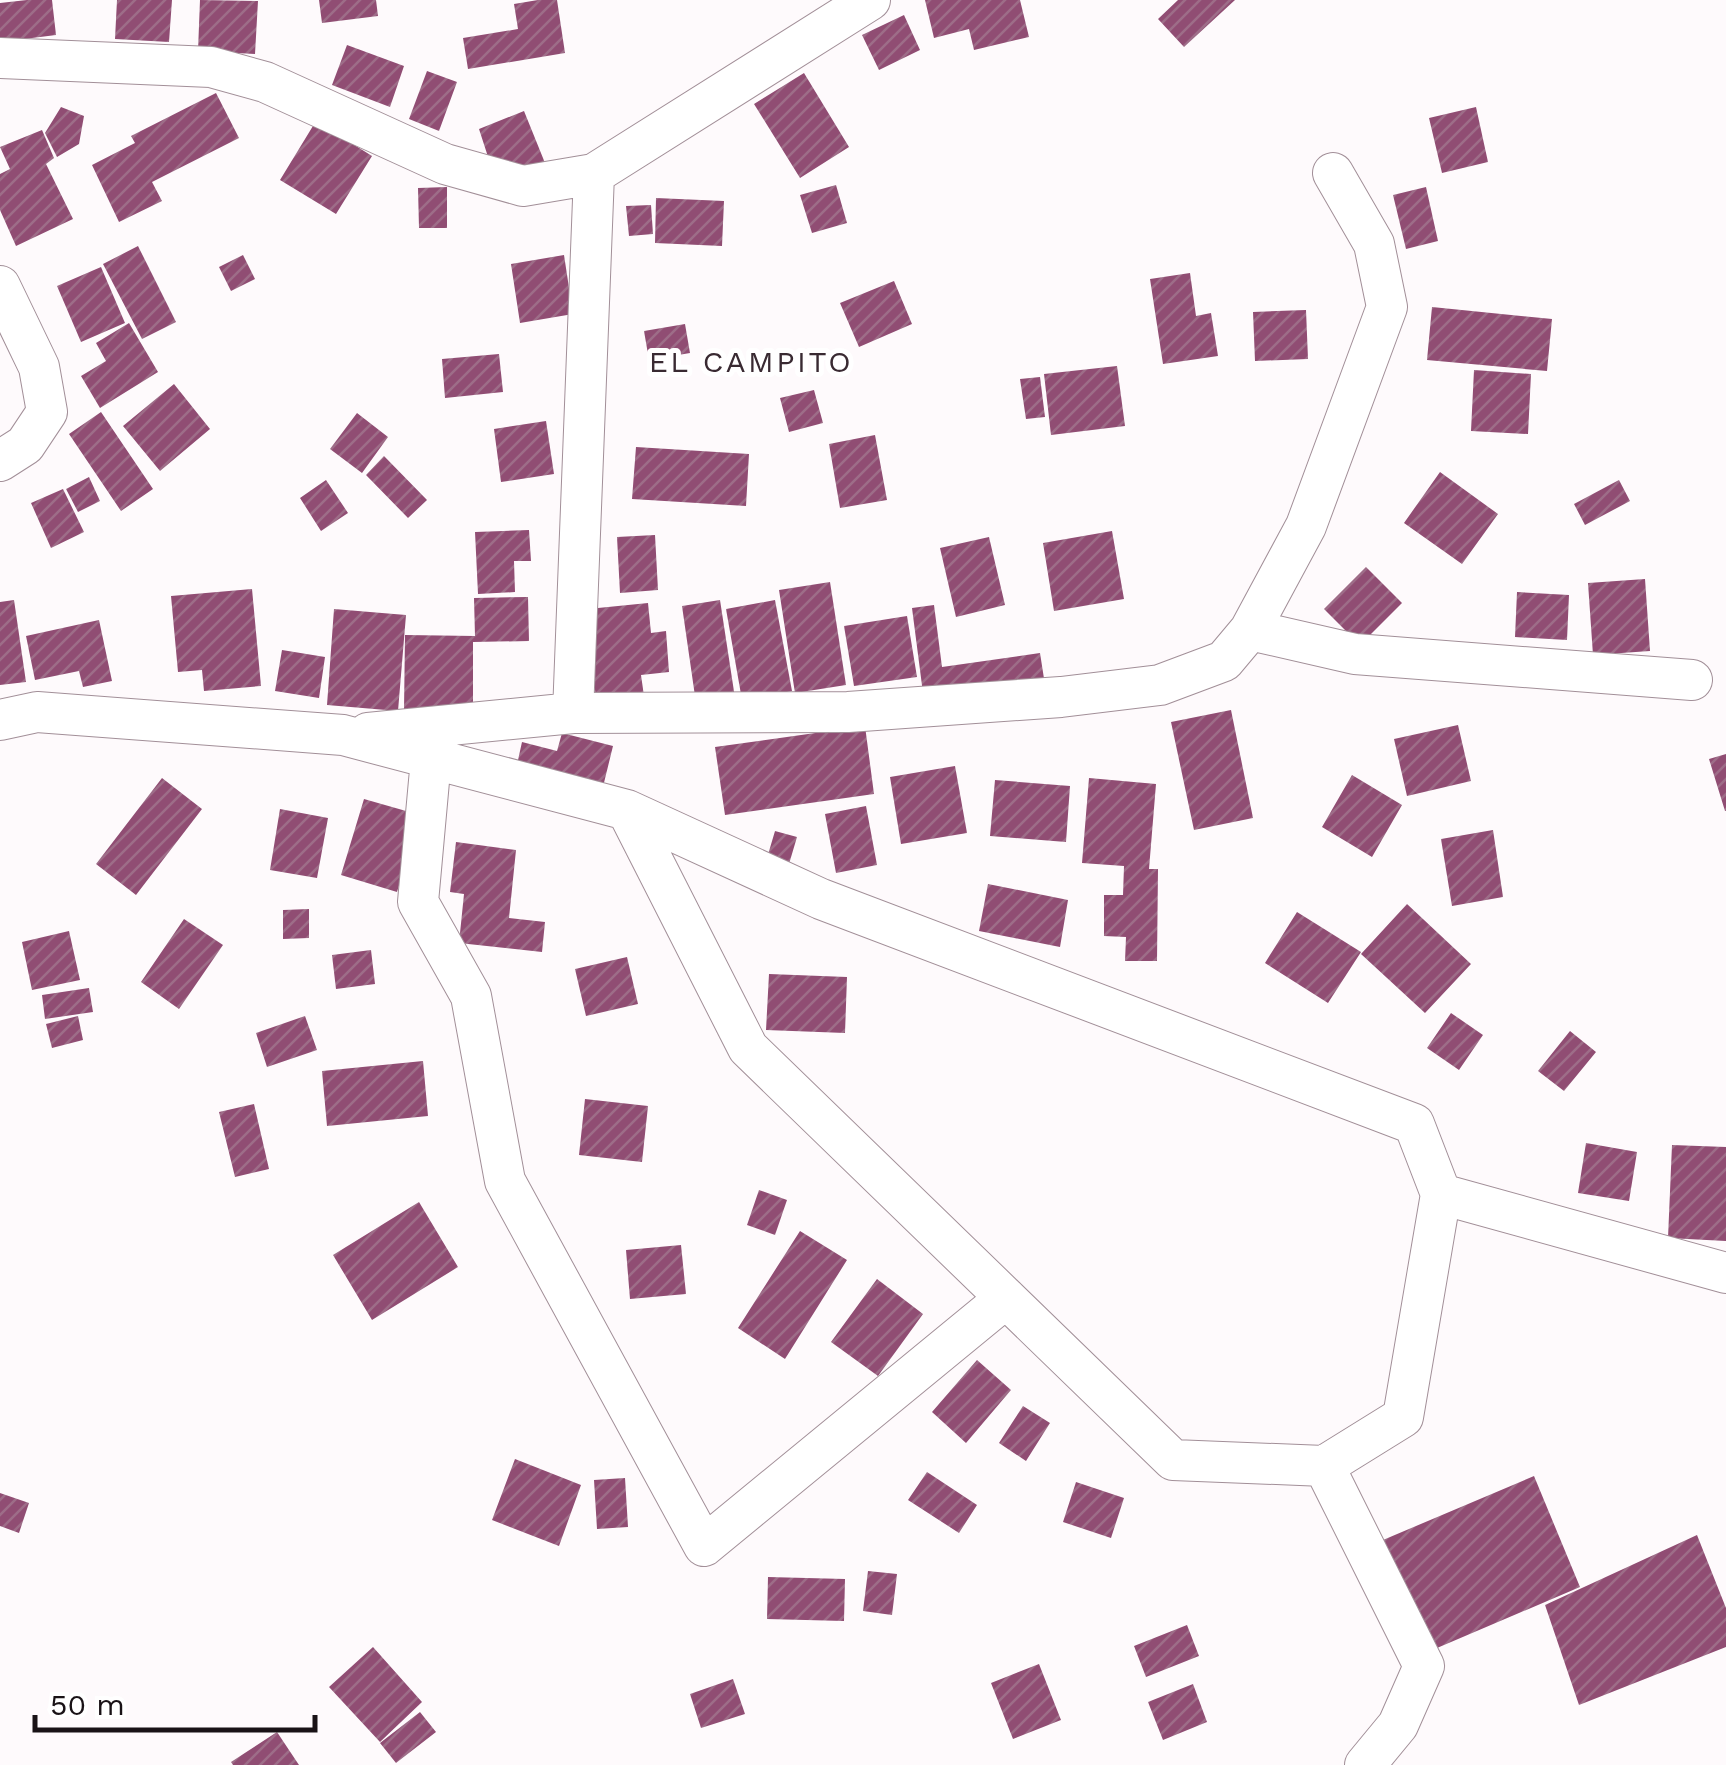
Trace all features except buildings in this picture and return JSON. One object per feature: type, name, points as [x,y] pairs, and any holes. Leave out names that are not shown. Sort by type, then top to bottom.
[{"type":"street","points":[[0,58],[211,67],[265,82],[444,164],[522,186],[594,174],[870,0]]},
{"type":"street","points":[[0,720],[37,712],[343,735],[573,713],[848,712],[1061,697],[1160,685],[1224,660],[1250,630],[1306,526],[1388,307],[1374,244],[1333,173]]},
{"type":"street","points":[[573,713],[594,174]]},
{"type":"street","points":[[0,286],[39,366],[48,412],[25,446],[0,461]]},
{"type":"street","points":[[1250,630],[1355,654],[1692,680]]},
{"type":"street","points":[[343,735],[627,810],[821,899],[1414,1124],[1441,1194],[1403,1417],[1324,1466],[1173,1460],[748,1048],[627,810]]},
{"type":"street","points":[[431,759],[418,902],[471,996],[505,1181],[704,1546],[1006,1298]]},
{"type":"street","points":[[1441,1194],[1726,1273]]},
{"type":"street","points":[[1324,1466],[1424,1666],[1398,1725],[1366,1765]]},
{"type":"district","name":"EL CAMPITO","points":[[751,361]]}]
